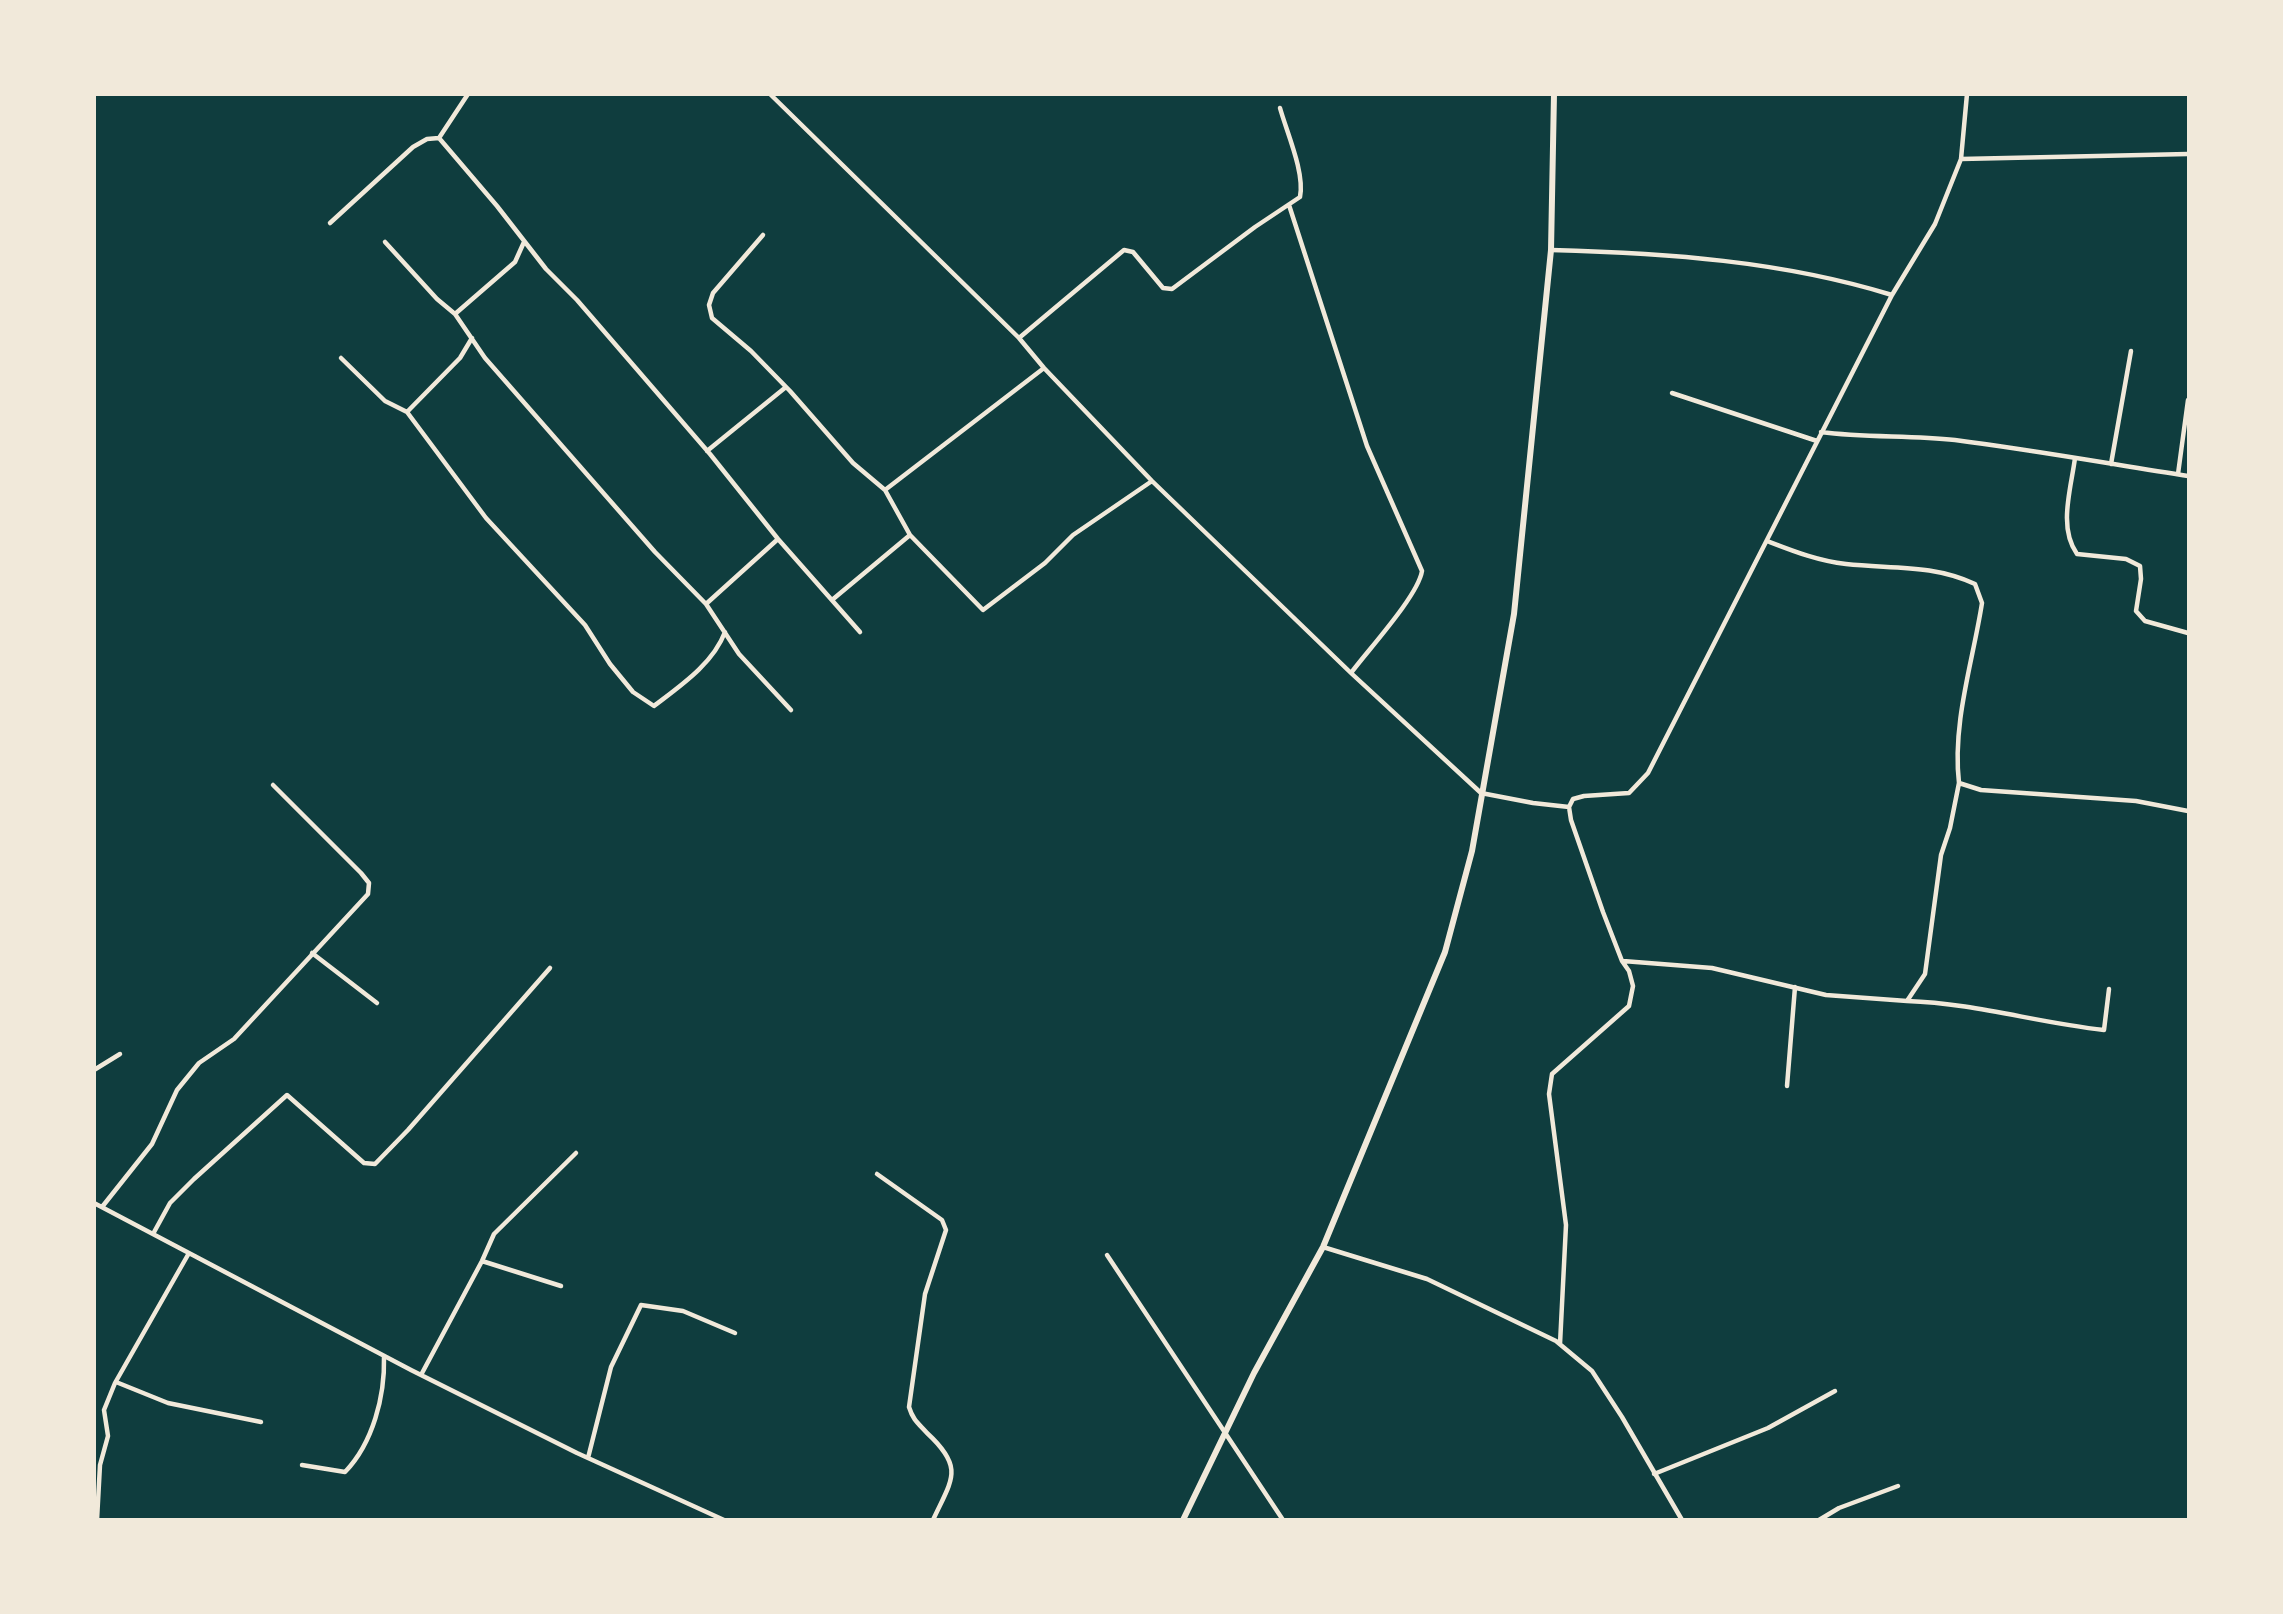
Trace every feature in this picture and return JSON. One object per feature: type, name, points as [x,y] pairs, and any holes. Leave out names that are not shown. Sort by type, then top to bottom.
[{"type":"street","points":[[439,138],[468,94]]},
{"type":"street","points":[[770,94],[1019,338],[1044,368],[1152,481],[1351,673],[1481,793],[1569,807]]},
{"type":"street","points":[[1183,1520],[1254,1373],[1323,1247],[1445,952],[1472,851],[1514,614],[1551,250],[1554,94]]},
{"type":"street","points":[[1560,1344],[1566,1225],[1549,1094],[1552,1074],[1629,1006],[1633,986],[1571,820],[1569,807],[1573,799],[1584,796],[1629,793],[1648,773],[1892,295],[1935,224],[1961,159],[1966,94]]},
{"type":"street","points":[[1019,338],[1124,250],[1133,252],[1163,288],[1172,289],[1300,197],[1302,188],[1280,108]]},
{"type":"street","points":[[330,223],[413,147],[427,139],[439,138]]},
{"type":"street","points":[[439,138],[546,270],[578,300],[778,539],[860,632]]},
{"type":"street","points":[[1961,159],[2189,154]]},
{"type":"street","points":[[1289,205],[1367,446],[1422,571],[1421,578],[1406,601],[1351,673]]},
{"type":"street","points":[[763,235],[713,293],[709,304],[712,318],[751,351],[853,463],[885,490],[910,535],[983,610],[1045,564],[1073,535],[1152,481]]},
{"type":"street","points":[[455,314],[515,262],[524,241]]},
{"type":"street","points":[[385,242],[437,299],[455,314],[485,358],[566,453],[706,604],[739,654],[791,710]]},
{"type":"street","points":[[1551,250],[1630,252],[1778,267],[1848,281],[1892,295]]},
{"type":"street","points":[[407,412],[460,358],[472,338]]},
{"type":"street","points":[[2111,464],[2131,351]]},
{"type":"street","points":[[341,358],[385,401],[407,412],[486,518],[585,625],[610,664],[633,692],[654,706],[691,677],[720,644],[724,632]]},
{"type":"street","points":[[885,490],[1044,368]]},
{"type":"street","points":[[707,451],[786,387]]},
{"type":"street","points":[[1672,393],[1816,441]]},
{"type":"street","points":[[2178,474],[2189,400]]},
{"type":"street","points":[[1821,432],[1953,440],[2189,476]]},
{"type":"street","points":[[2075,458],[2066,526],[2069,544],[2077,554],[2126,559],[2140,566],[2141,579],[2136,611],[2145,621],[2189,633]]},
{"type":"street","points":[[832,600],[910,535]]},
{"type":"street","points":[[706,604],[778,539]]},
{"type":"street","points":[[1767,541],[1810,558],[1843,564],[1930,569],[1975,584],[1982,603],[1959,732],[1959,783],[1950,828],[1941,855],[1925,974],[1907,1001]]},
{"type":"street","points":[[1959,783],[1981,790],[2136,801],[2189,811]]},
{"type":"street","points":[[102,1207],[152,1144],[177,1090],[199,1063],[234,1039],[368,894],[369,883],[273,785]]},
{"type":"street","points":[[312,953],[377,1003]]},
{"type":"street","points":[[1622,961],[1712,968],[1826,995],[1936,1002],[2065,1026],[2104,1030],[2109,989]]},
{"type":"street","points":[[153,1234],[170,1203],[287,1095],[364,1163],[375,1164],[550,968]]},
{"type":"street","points":[[1787,1086],[1795,987]]},
{"type":"street","points":[[94,1070],[120,1054]]},
{"type":"street","points":[[421,1375],[494,1234],[576,1153]]},
{"type":"street","points":[[877,1174],[942,1220],[946,1230],[925,1294],[909,1407],[912,1420],[944,1451],[953,1468],[950,1484],[933,1520]]},
{"type":"street","points":[[94,1203],[421,1375],[588,1458],[724,1520]]},
{"type":"street","points":[[1323,1247],[1427,1279],[1560,1344],[1592,1371],[1682,1520]]},
{"type":"street","points":[[97,1520],[100,1465],[108,1436],[104,1409],[116,1382],[189,1252]]},
{"type":"street","points":[[1107,1255],[1283,1520]]},
{"type":"street","points":[[482,1261],[561,1286]]},
{"type":"street","points":[[588,1458],[611,1367],[640,1305],[684,1311],[735,1333]]},
{"type":"street","points":[[302,1465],[345,1472],[353,1463],[373,1426],[384,1378],[384,1356]]},
{"type":"street","points":[[116,1382],[168,1403],[261,1422]]},
{"type":"street","points":[[1654,1474],[1768,1428],[1835,1391]]},
{"type":"street","points":[[1819,1520],[1839,1508],[1898,1486]]}]
